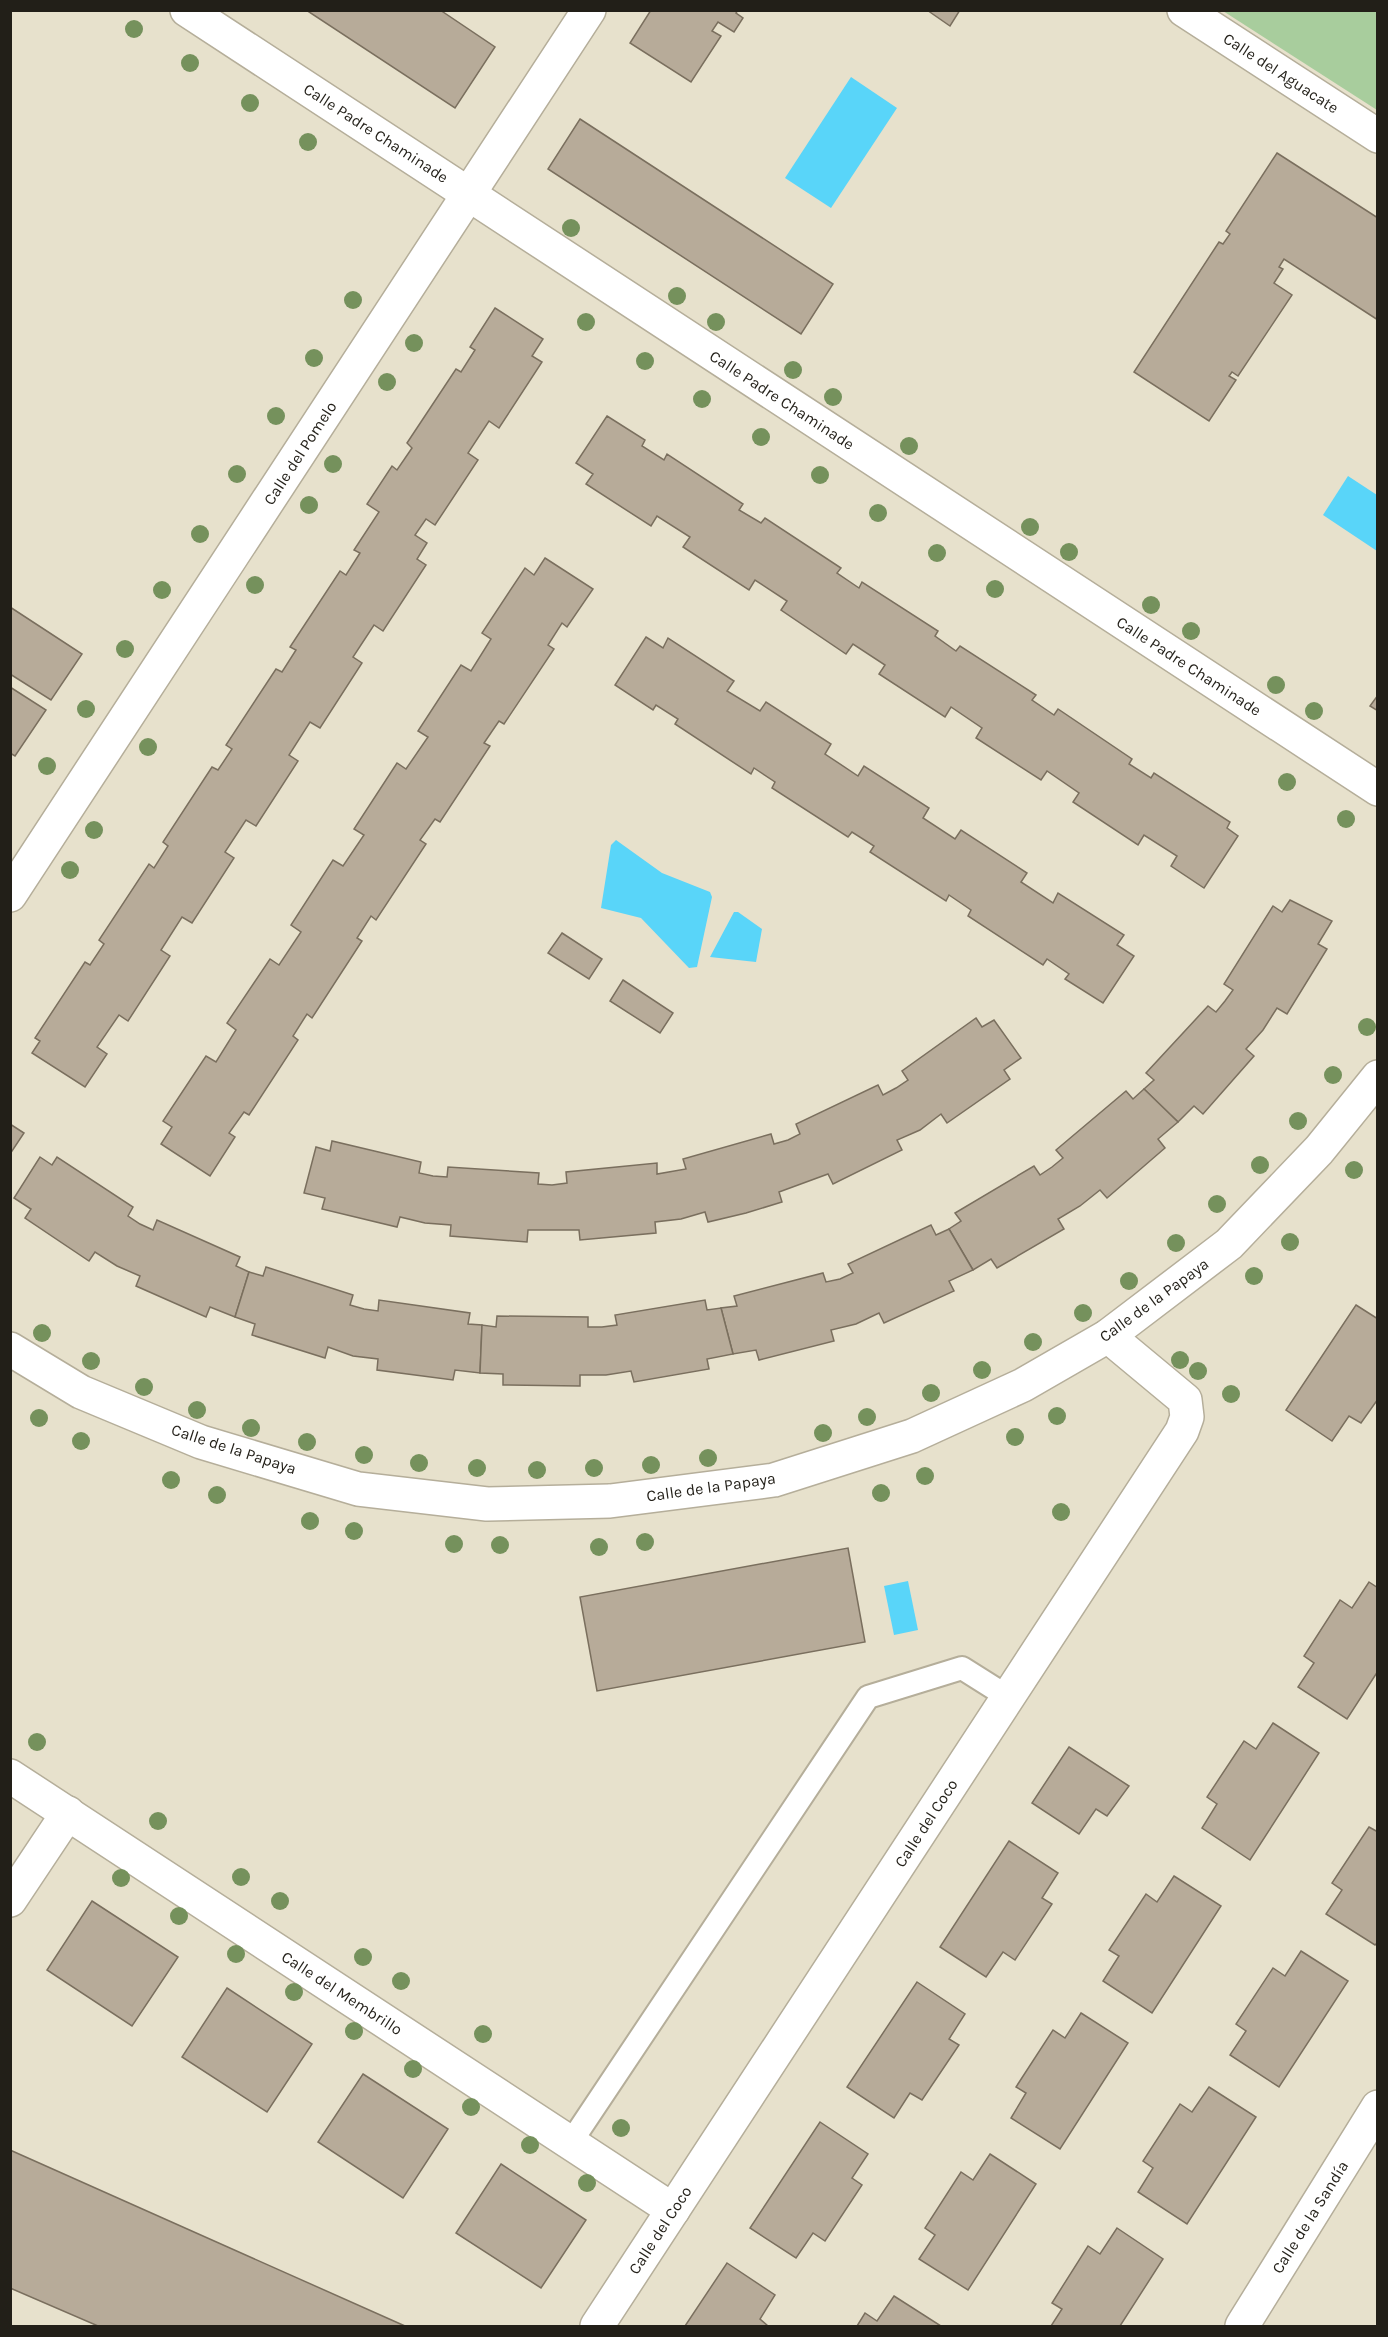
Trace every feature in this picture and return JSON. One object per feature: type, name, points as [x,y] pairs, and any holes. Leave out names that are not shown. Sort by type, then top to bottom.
[{"type":"street","name":"Calle Padre Chaminade","points":[[187,10],[1377,789]]},
{"type":"street","name":"Calle del Pomelo","points":[[10,895],[589,10]]},
{"type":"street","name":"Calle del Aguacate","points":[[1184,10],[1377,136]]},
{"type":"street","name":"Calle de la Papaya","points":[[10,1349],[81,1392],[201,1442],[358,1489],[487,1504],[610,1501],[774,1480],[912,1436],[1023,1385],[1108,1336],[1229,1244],[1319,1150],[1377,1077]]},
{"type":"street","name":"Calle del Coco","points":[[597,2326],[1182,1431],[1187,1417],[1185,1400],[1108,1336]]},
{"type":"street","name":"Calle del Membrillo","points":[[10,1776],[673,2210]]},
{"type":"street","points":[[10,1900],[68,1814]]},
{"type":"street","name":"Calle de la Sandía","points":[[1242,2326],[1377,2107]]},
{"type":"lane","points":[[571,2142],[868,1697],[962,1668],[1008,1697]]},
{"type":"green space","points":[[1223,11],[1377,11],[1377,110]]},
{"type":"water","points":[[851,77],[897,108],[831,208],[785,178]]},
{"type":"water","points":[[1348,476],[1377,495],[1377,551],[1323,515]]},
{"type":"water","points":[[616,840],[662,873],[710,892],[712,897],[697,967],[689,968],[641,918],[601,908],[611,845]]},
{"type":"water","points":[[734,912],[738,912],[762,929],[756,962],[710,957]]},
{"type":"water","points":[[908,1581],[918,1630],[894,1635],[884,1586]]},
{"type":"building","points":[[306,10],[440,10],[495,47],[455,108]]},
{"type":"building","points":[[651,10],[738,10],[736,13],[743,18],[734,32],[718,22],[712,31],[721,36],[691,82],[630,43]]},
{"type":"building","points":[[927,10],[960,10],[950,26]]},
{"type":"building","points":[[580,119],[833,284],[801,334],[548,169]]},
{"type":"building","points":[[1277,153],[1378,218],[1378,320],[1284,259],[1279,267],[1283,269],[1274,283],[1292,295],[1238,376],[1232,372],[1229,376],[1236,380],[1209,421],[1134,372],[1219,242],[1223,244],[1230,234],[1226,231]]},
{"type":"building","points":[[495,308],[543,339],[532,356],[542,362],[499,428],[489,421],[468,453],[478,460],[435,525],[426,519],[415,535],[427,543],[417,559],[426,565],[383,631],[374,625],[353,657],[362,663],[320,728],[310,722],[289,755],[298,761],[256,826],[246,820],[225,852],[234,858],[192,923],[182,917],[161,950],[170,956],[128,1021],[119,1015],[97,1047],[107,1054],[85,1087],[32,1053],[40,1041],[35,1038],[85,962],[90,965],[104,944],[99,940],[149,864],[154,868],[168,846],[163,842],[212,767],[218,770],[232,749],[226,745],[276,669],[282,672],[296,650],[290,647],[340,571],[346,575],[360,553],[354,550],[379,512],[367,504],[392,466],[397,470],[412,448],[407,443],[456,369],[461,372],[475,350],[470,347]]},
{"type":"building","points":[[607,416],[645,440],[642,446],[664,460],[667,454],[743,504],[739,510],[761,523],[765,518],[841,568],[837,573],[859,588],[862,582],[938,631],[935,636],[956,651],[960,646],[1036,695],[1032,700],[1054,715],[1058,709],[1132,759],[1129,764],[1151,778],[1154,773],[1230,822],[1227,828],[1238,836],[1204,888],[1171,866],[1177,856],[1144,835],[1138,845],[1073,802],[1079,793],[1047,771],[1041,780],[976,738],[982,728],[951,707],[945,717],[879,674],[885,665],[853,644],[846,654],[781,610],[787,601],[755,580],[749,590],[683,547],[690,537],[657,516],[651,526],[586,484],[593,474],[576,463]]},
{"type":"building","points":[[545,558],[593,589],[567,627],[562,623],[548,645],[554,649],[504,724],[499,721],[484,743],[490,746],[440,822],[435,819],[420,840],[426,844],[376,920],[371,916],[357,938],[362,941],[312,1018],[307,1014],[293,1036],[298,1040],[249,1115],[244,1112],[229,1133],[235,1137],[210,1176],[161,1144],[172,1127],[163,1121],[206,1056],[216,1062],[236,1030],[227,1023],[270,959],[279,965],[301,932],[291,925],[333,860],[343,866],[364,835],[354,829],[397,763],[406,769],[428,737],[418,731],[461,665],[471,671],[491,639],[482,633],[525,568],[534,575]]},
{"type":"building","points":[[10,607],[82,654],[51,700],[10,674]]},
{"type":"building","points":[[646,637],[663,648],[668,638],[734,681],[727,691],[760,711],[766,702],[831,744],[825,754],[858,776],[864,766],[929,808],[923,818],[955,839],[961,830],[1027,873],[1021,882],[1053,903],[1058,893],[1124,935],[1117,945],[1134,956],[1103,1003],[1065,979],[1069,974],[1047,959],[1043,965],[968,916],[971,910],[949,895],[946,901],[870,852],[874,846],[852,832],[848,837],[772,788],[775,782],[754,768],[751,774],[675,724],[678,719],[656,705],[653,710],[615,685]]},
{"type":"building","points":[[10,687],[46,710],[15,756],[10,753]]},
{"type":"building","points":[[1378,695],[1378,711],[1370,706]]},
{"type":"building","points":[[1290,900],[1332,921],[1318,944],[1327,949],[1287,1014],[1277,1008],[1263,1030],[1246,1049],[1254,1056],[1203,1114],[1194,1106],[1178,1122],[1144,1089],[1154,1080],[1146,1073],[1208,1006],[1216,1012],[1233,990],[1224,984],[1273,906],[1282,912]]},
{"type":"building","points":[[562,933],[602,959],[589,979],[548,953]]},
{"type":"building","points":[[623,980],[673,1013],[660,1033],[610,1001]]},
{"type":"building","points":[[976,1018],[982,1027],[994,1020],[1021,1058],[1004,1070],[1010,1079],[947,1123],[941,1114],[920,1130],[897,1140],[902,1150],[833,1184],[828,1174],[779,1192],[782,1202],[746,1213],[708,1222],[705,1212],[681,1219],[655,1222],[656,1233],[580,1240],[579,1230],[528,1230],[527,1242],[450,1236],[451,1225],[425,1223],[400,1217],[397,1227],[322,1209],[325,1198],[304,1193],[316,1147],[330,1151],[332,1141],[421,1162],[419,1173],[433,1176],[447,1177],[448,1167],[539,1173],[538,1184],[552,1185],[567,1183],[566,1172],[657,1163],[657,1174],[686,1169],[683,1159],[771,1134],[774,1144],[788,1140],[800,1134],[796,1124],[878,1085],[883,1095],[908,1080],[902,1071]]},
{"type":"building","points":[[1144,1089],[1178,1122],[1158,1139],[1165,1148],[1107,1198],[1100,1190],[1080,1206],[1058,1219],[1064,1229],[997,1268],[991,1259],[973,1270],[949,1229],[961,1221],[955,1213],[1034,1166],[1040,1175],[1063,1158],[1056,1150],[1126,1091],[1133,1099]]},
{"type":"building","points":[[10,1124],[24,1133],[10,1154]]},
{"type":"building","points":[[40,1157],[52,1165],[57,1157],[133,1207],[128,1216],[140,1224],[153,1230],[157,1220],[240,1257],[236,1266],[249,1272],[235,1317],[210,1307],[206,1317],[136,1286],[140,1276],[117,1266],[95,1252],[89,1261],[25,1218],[31,1209],[14,1198]]},
{"type":"building","points":[[931,1225],[936,1235],[949,1229],[973,1270],[949,1281],[954,1291],[884,1323],[879,1313],[856,1324],[831,1330],[834,1341],[759,1360],[756,1350],[733,1354],[721,1308],[737,1306],[734,1296],[823,1273],[826,1282],[840,1279],[853,1273],[848,1264]]},
{"type":"building","points":[[266,1267],[353,1295],[350,1305],[364,1309],[378,1311],[379,1300],[470,1313],[468,1324],[482,1325],[480,1373],[455,1370],[453,1380],[377,1370],[378,1359],[353,1356],[328,1347],[325,1358],[252,1335],[255,1324],[235,1317],[249,1272],[263,1276]]},
{"type":"building","points":[[705,1300],[707,1310],[721,1308],[733,1354],[707,1359],[709,1369],[634,1382],[631,1371],[606,1375],[580,1375],[580,1386],[503,1385],[503,1374],[480,1373],[482,1325],[496,1327],[497,1316],[588,1317],[588,1327],[602,1327],[617,1325],[615,1315]]},
{"type":"building","points":[[1356,1305],[1378,1319],[1378,1399],[1361,1423],[1349,1416],[1332,1441],[1286,1410]]},
{"type":"building","points":[[848,1548],[865,1642],[597,1691],[580,1597]]},
{"type":"building","points":[[1369,1582],[1378,1588],[1378,1671],[1347,1719],[1298,1687],[1314,1663],[1304,1656],[1340,1600],[1352,1608]]},
{"type":"building","points":[[1273,1723],[1319,1753],[1250,1860],[1202,1828],[1217,1804],[1207,1797],[1244,1741],[1256,1749]]},
{"type":"building","points":[[1069,1747],[1129,1786],[1107,1816],[1096,1809],[1079,1834],[1032,1803]]},
{"type":"building","points":[[1369,1827],[1378,1832],[1378,1942],[1375,1945],[1326,1914],[1342,1890],[1332,1883]]},
{"type":"building","points":[[1009,1841],[1058,1873],[1042,1898],[1052,1904],[1015,1960],[1003,1952],[986,1977],[940,1947]]},
{"type":"building","points":[[1174,1876],[1221,1906],[1152,2013],[1103,1981],[1119,1956],[1109,1950],[1146,1894],[1157,1902]]},
{"type":"building","points":[[92,1901],[178,1957],[132,2026],[47,1970]]},
{"type":"building","points":[[1301,1951],[1348,1981],[1279,2087],[1230,2055],[1246,2031],[1236,2024],[1273,1968],[1285,1976]]},
{"type":"building","points":[[917,1982],[965,2014],[949,2039],[959,2045],[922,2100],[910,2093],[894,2118],[847,2087]]},
{"type":"building","points":[[227,1988],[312,2044],[267,2112],[182,2057]]},
{"type":"building","points":[[1081,2013],[1128,2043],[1060,2149],[1011,2118],[1026,2093],[1016,2087],[1053,2030],[1065,2038]]},
{"type":"building","points":[[363,2074],[448,2129],[403,2198],[318,2142]]},
{"type":"building","points":[[1209,2087],[1256,2117],[1187,2224],[1138,2192],[1153,2168],[1143,2161],[1180,2104],[1192,2112]]},
{"type":"building","points":[[820,2122],[868,2154],[852,2178],[862,2185],[825,2241],[813,2233],[796,2258],[750,2228]]},
{"type":"building","points":[[10,2150],[405,2326],[98,2326],[10,2288]]},
{"type":"building","points":[[990,2154],[1036,2184],[968,2290],[919,2259],[935,2235],[925,2228],[961,2172],[973,2180]]},
{"type":"building","points":[[501,2164],[586,2220],[541,2288],[456,2233]]},
{"type":"building","points":[[1117,2228],[1163,2259],[1120,2326],[1051,2326],[1062,2309],[1052,2303],[1088,2246],[1100,2254]]},
{"type":"building","points":[[727,2263],[775,2295],[760,2319],[768,2326],[685,2326]]},
{"type":"building","points":[[894,2296],[941,2326],[857,2326],[865,2313],[877,2321]]}]
